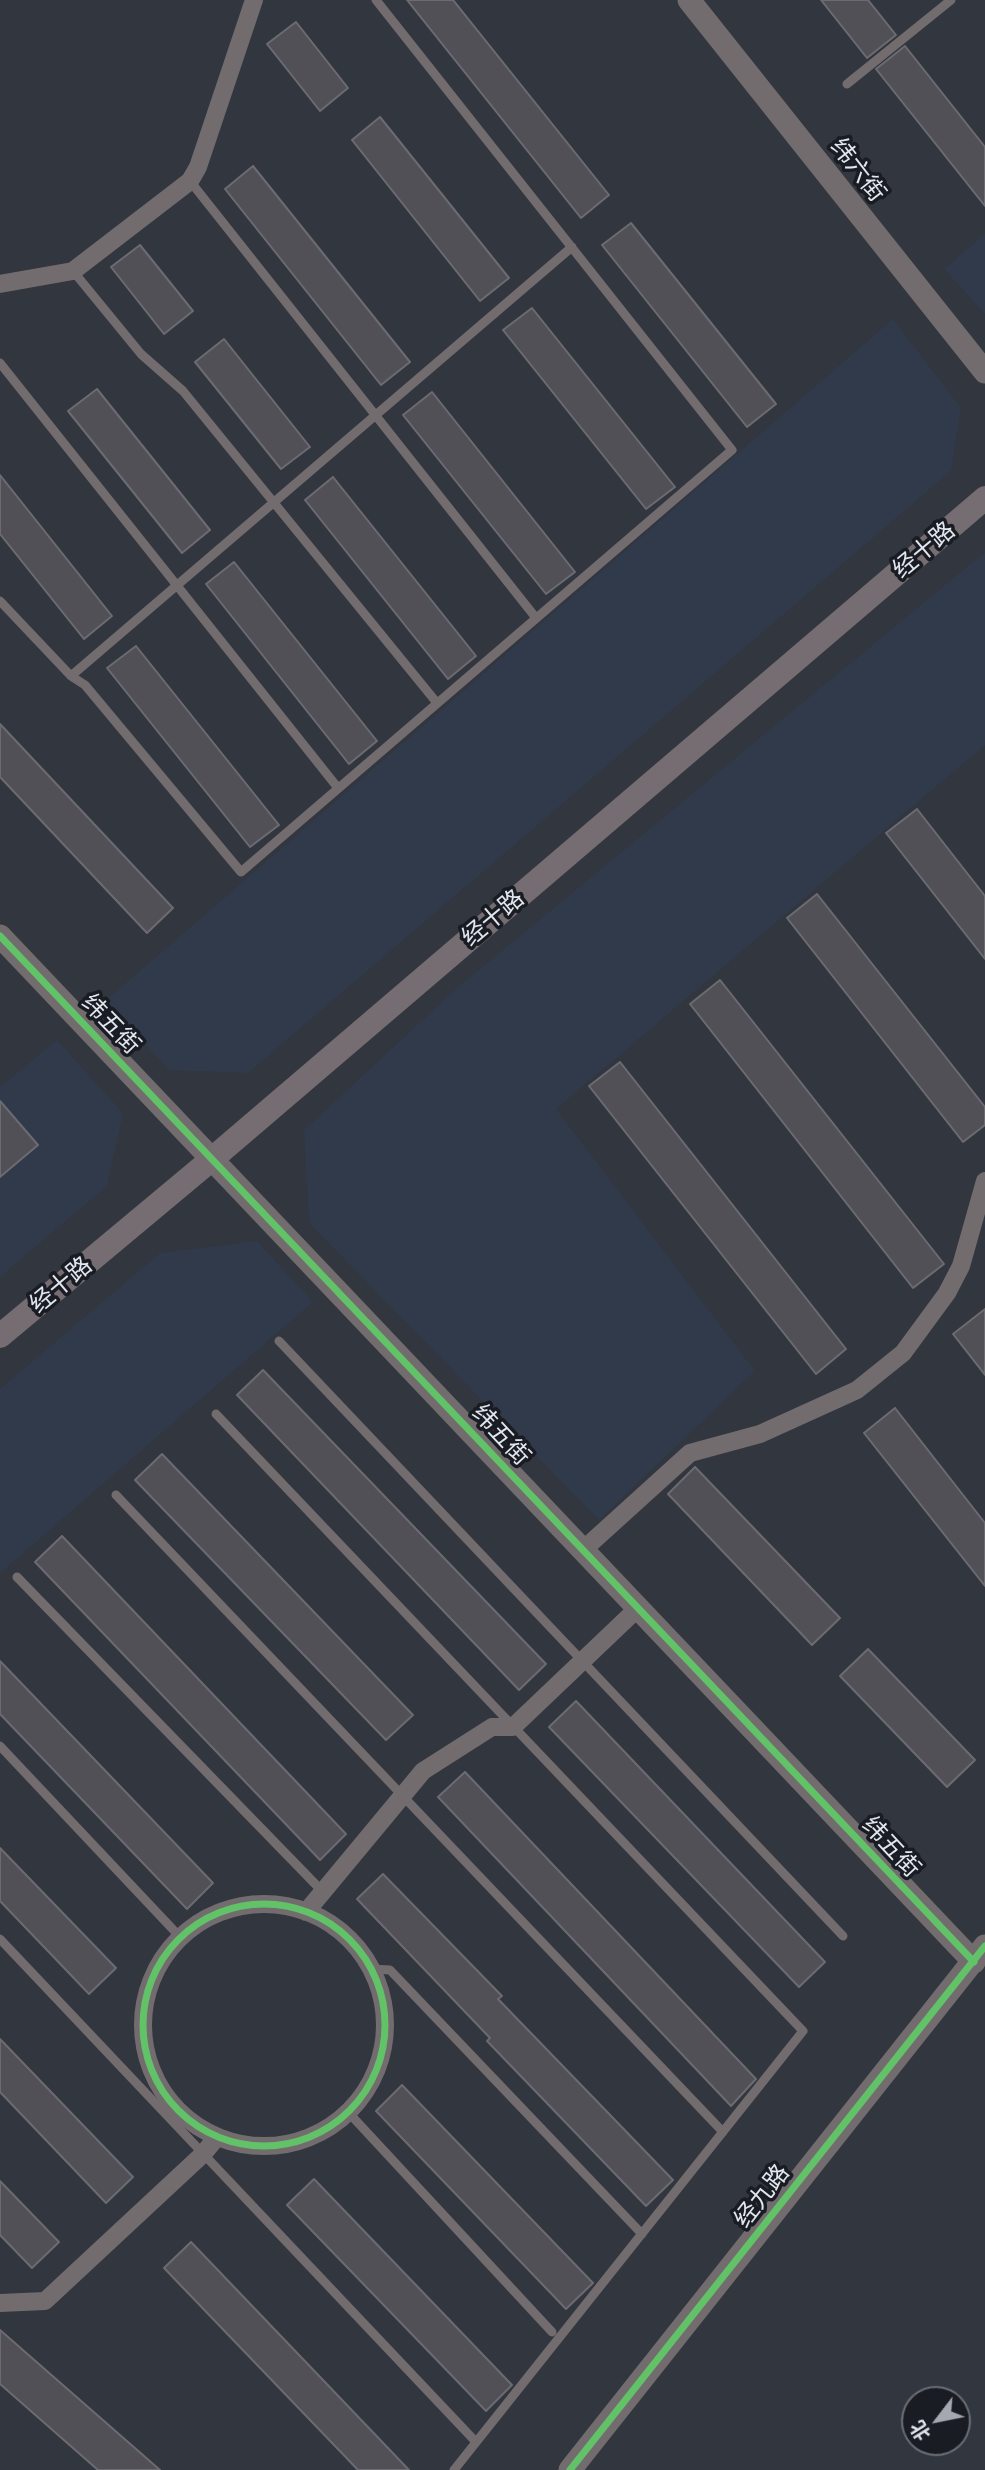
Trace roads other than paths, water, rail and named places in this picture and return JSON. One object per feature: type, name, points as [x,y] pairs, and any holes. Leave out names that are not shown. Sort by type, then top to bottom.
[{"type":"main road","name":"经十路","points":[[0,1336],[212,1159],[985,498]]},
{"type":"street","points":[[0,284],[72,271],[190,181],[198,167],[254,0]]},
{"type":"street","name":"纬六街","points":[[690,0],[985,372]]},
{"type":"street","name":"纬五街","points":[[0,936],[638,1608],[979,1954]]},
{"type":"street","points":[[583,1550],[690,1453],[760,1434],[857,1390],[902,1353],[947,1293],[961,1266],[985,1181]]},
{"type":"street","points":[[306,1912],[422,1770],[492,1727],[513,1727],[638,1608]]},
{"type":"street","points":[[246,1906],[279,1906],[306,1912],[340,1931],[352,1942],[371,1969],[377,1984],[384,2017],[383,2049],[372,2080],[348,2112],[313,2136],[282,2145],[249,2146],[217,2137],[177,2109],[158,2082],[146,2051],[144,2018],[150,1986],[165,1956],[181,1938],[215,1915],[246,1906]]},
{"type":"street","name":"经九路","points":[[570,2470],[979,1954]]},
{"type":"street","points":[[0,2303],[45,2301],[203,2154],[217,2137]]},
{"type":"lane","points":[[0,601],[71,676],[85,685],[241,872],[732,450],[376,0]]},
{"type":"lane","points":[[847,83],[951,0]]},
{"type":"lane","points":[[190,181],[536,618]]},
{"type":"lane","points":[[71,676],[572,247]]},
{"type":"lane","points":[[72,271],[141,354],[183,391],[437,703]]},
{"type":"lane","points":[[0,363],[338,788]]},
{"type":"lane","points":[[279,1341],[843,1936]]},
{"type":"lane","points":[[216,1414],[803,2031],[454,2470]]},
{"type":"lane","points":[[116,1495],[723,2132]]},
{"type":"lane","points":[[17,1577],[323,1892]]},
{"type":"lane","points":[[0,1746],[181,1938]]},
{"type":"lane","points":[[0,1939],[476,2442]]},
{"type":"lane","points":[[371,1969],[390,1970],[642,2234]]},
{"type":"lane","points":[[348,2112],[552,2332]]}]
